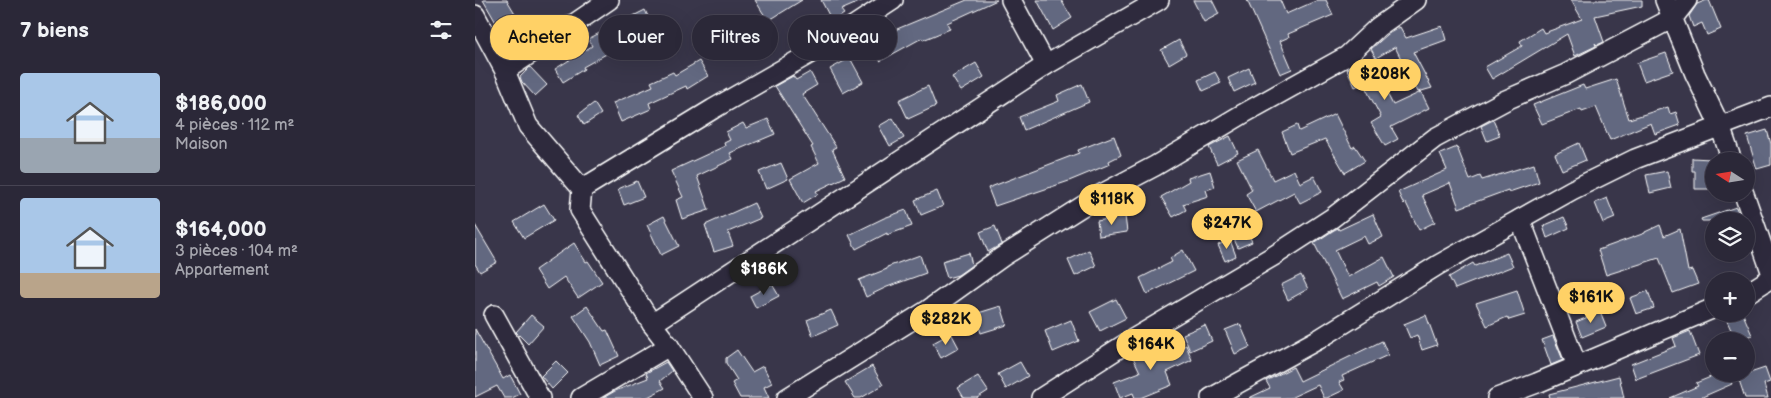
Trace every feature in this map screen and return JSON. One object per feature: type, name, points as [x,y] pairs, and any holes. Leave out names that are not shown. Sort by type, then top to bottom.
[{"type":"street","points":[[505,71],[609,0]]},
{"type":"street","points":[[582,189],[713,109],[823,46],[893,0]]},
{"type":"street","points":[[1011,0],[1046,64]]},
{"type":"street","points":[[652,324],[1046,64],[1159,0]]},
{"type":"street","points":[[787,398],[928,310],[1002,257],[1100,195],[1155,166],[1241,115],[1347,56],[1378,27],[1416,0]]},
{"type":"street","points":[[1665,0],[1695,74],[1720,126],[1729,152]]},
{"type":"street","points":[[1041,398],[1133,339],[1275,255],[1332,218],[1435,138],[1506,100],[1566,74],[1673,18],[1687,0]]},
{"type":"street","points":[[475,14],[505,71],[528,126],[582,189],[580,210],[652,324],[669,346],[703,398]]},
{"type":"street","points":[[1211,398],[1319,339],[1438,265],[1572,190],[1635,159],[1771,107]]},
{"type":"street","points":[[1747,202],[1771,271]]},
{"type":"street","points":[[1520,219],[1577,366]]},
{"type":"street","points":[[1755,288],[1771,278]]},
{"type":"street","points":[[1497,398],[1705,312]]},
{"type":"street","points":[[494,315],[540,398]]},
{"type":"street","points":[[581,398],[669,346]]},
{"type":"building","points":[[483,0],[507,0],[516,15],[492,15]]},
{"type":"building","points":[[755,0],[802,0],[778,15],[764,15]]},
{"type":"building","points":[[821,0],[864,0],[841,10],[844,14],[842,15],[829,15]]},
{"type":"building","points":[[967,0],[997,0],[947,23],[950,29],[923,40],[922,38],[897,52],[897,29]]},
{"type":"building","points":[[1037,0],[1061,0],[1072,18],[1053,30]]},
{"type":"building","points":[[1193,0],[1212,0],[1219,14],[1204,22]]},
{"type":"building","points":[[1247,0],[1280,0],[1286,14],[1318,0],[1326,0],[1333,15],[1288,34],[1289,37],[1280,41],[1292,69],[1280,74]]},
{"type":"building","points":[[1571,0],[1642,0],[1642,6],[1595,16],[1604,42],[1597,45],[1595,43],[1596,46],[1575,56],[1567,34],[1492,79],[1485,67],[1522,46],[1520,41],[1541,28],[1544,33],[1582,19]]},
{"type":"building","points":[[1709,0],[1721,29],[1707,35],[1702,23],[1693,27],[1689,16],[1697,4]]},
{"type":"building","points":[[645,10],[647,15],[635,15]]},
{"type":"building","points":[[1442,26],[1446,40],[1413,52],[1432,88],[1418,92],[1395,47],[1376,58],[1371,49],[1388,34],[1400,27],[1406,38]]},
{"type":"building","points":[[599,33],[599,58],[563,82],[555,69],[569,60],[589,60],[589,48],[592,46],[589,38]]},
{"type":"building","points":[[1179,40],[1186,54],[1169,64],[1161,50]]},
{"type":"building","points":[[1666,53],[1673,71],[1644,81],[1637,63]]},
{"type":"building","points":[[1369,58],[1393,105],[1421,92],[1429,108],[1391,127],[1398,139],[1385,146],[1371,123],[1381,117],[1363,83],[1355,87],[1347,69]]},
{"type":"building","points":[[846,60],[851,60],[863,82],[843,93],[830,69]]},
{"type":"building","points":[[699,61],[708,76],[687,89],[686,86],[649,103],[651,109],[621,122],[613,103],[653,86],[651,82],[673,72],[675,75]]},
{"type":"building","points":[[976,63],[984,77],[961,91],[952,77]]},
{"type":"building","points":[[530,67],[547,85],[535,96],[522,82],[520,77]]},
{"type":"building","points":[[1249,68],[1255,82],[1234,92],[1228,78]]},
{"type":"building","points":[[810,72],[817,85],[802,94],[836,147],[832,149],[845,177],[816,191],[818,194],[803,203],[790,179],[819,163],[811,147],[813,146],[775,86],[793,76],[796,80]]},
{"type":"building","points":[[1215,72],[1221,83],[1203,91],[1198,80]]},
{"type":"building","points":[[1616,79],[1629,119],[1668,107],[1670,114],[1676,112],[1680,125],[1655,134],[1651,123],[1610,140],[1596,107],[1582,112],[1581,109],[1542,124],[1533,105],[1583,85],[1585,89]]},
{"type":"building","points":[[1082,84],[1089,102],[1024,130],[1019,117],[1059,101],[1057,95]]},
{"type":"building","points":[[928,86],[936,106],[908,119],[899,100]]},
{"type":"building","points":[[594,103],[601,114],[584,125],[578,115]]},
{"type":"building","points":[[1335,114],[1352,148],[1355,146],[1365,161],[1345,173],[1325,139],[1290,153],[1282,132],[1297,125],[1299,131]]},
{"type":"building","points":[[893,118],[904,138],[890,146],[879,126]]},
{"type":"building","points":[[768,119],[775,134],[730,153],[733,159],[697,176],[709,210],[682,219],[676,200],[683,197],[671,171],[725,146],[724,143],[730,140],[726,132],[743,123],[746,128]]},
{"type":"building","points":[[1493,120],[1500,136],[1487,141],[1481,126]]},
{"type":"building","points":[[1767,130],[1771,144],[1771,165],[1757,169],[1755,152],[1752,152],[1747,136]]},
{"type":"building","points":[[1114,136],[1121,155],[1109,161],[1110,164],[1069,181],[995,206],[988,188],[1079,153],[1078,150]]},
{"type":"building","points":[[1230,136],[1238,153],[1217,164],[1209,147]]},
{"type":"building","points":[[1579,143],[1586,160],[1562,170],[1555,154]]},
{"type":"building","points":[[1457,147],[1470,180],[1480,176],[1482,180],[1534,164],[1539,182],[1509,192],[1508,190],[1459,208],[1450,183],[1422,195],[1435,222],[1419,230],[1406,203],[1404,205],[1398,192],[1447,170],[1440,154]]},
{"type":"building","points":[[1258,150],[1273,180],[1294,170],[1300,183],[1314,176],[1322,192],[1300,203],[1294,192],[1256,212],[1246,194],[1252,190],[1237,160]]},
{"type":"building","points":[[1692,158],[1705,159],[1705,189],[1695,189],[1695,171],[1692,171]]},
{"type":"building","points":[[781,163],[788,179],[766,189],[759,172]]},
{"type":"building","points":[[1210,171],[1215,187],[1206,190],[1208,196],[1183,204],[1186,210],[1173,217],[1161,197],[1189,181],[1188,178]]},
{"type":"building","points":[[1667,171],[1671,188],[1650,193],[1646,175]]},
{"type":"building","points":[[637,181],[644,197],[624,205],[618,189]]},
{"type":"building","points":[[937,191],[943,206],[921,215],[915,200]]},
{"type":"building","points":[[1607,198],[1615,218],[1603,223],[1595,203]]},
{"type":"building","points":[[754,203],[761,218],[728,232],[733,246],[714,252],[705,225]]},
{"type":"building","points":[[544,204],[554,220],[524,238],[514,222]]},
{"type":"building","points":[[1736,207],[1738,212],[1721,212]]},
{"type":"building","points":[[906,210],[912,226],[887,235],[887,233],[856,249],[849,235],[884,218]]},
{"type":"building","points":[[1373,214],[1383,237],[1368,244],[1364,236],[1335,250],[1348,277],[1384,257],[1394,277],[1379,286],[1377,282],[1342,299],[1314,243],[1338,228],[1339,230]]},
{"type":"building","points":[[664,216],[679,246],[661,255],[647,225]]},
{"type":"building","points":[[1125,216],[1127,232],[1099,236],[1097,221]]},
{"type":"building","points":[[1564,217],[1569,228],[1547,238],[1543,226]]},
{"type":"building","points":[[1244,223],[1252,242],[1238,248],[1230,230]]},
{"type":"building","points":[[475,225],[497,262],[480,272],[475,264]]},
{"type":"building","points":[[1660,225],[1664,236],[1680,229],[1688,271],[1692,270],[1698,284],[1673,293],[1659,258],[1606,275],[1598,250],[1645,233]]},
{"type":"building","points":[[995,226],[1002,244],[988,252],[980,232]]},
{"type":"building","points":[[1230,240],[1236,256],[1225,261],[1218,245]]},
{"type":"building","points":[[574,243],[602,282],[578,298],[564,277],[547,289],[535,270]]},
{"type":"building","points":[[1089,250],[1096,266],[1075,276],[1068,260]]},
{"type":"building","points":[[1183,250],[1194,271],[1147,294],[1140,278],[1172,262],[1170,258]]},
{"type":"building","points":[[969,253],[972,265],[958,275],[947,278],[942,261]]},
{"type":"building","points":[[1507,253],[1513,266],[1455,289],[1449,277],[1473,263],[1475,266]]},
{"type":"building","points":[[920,255],[926,273],[866,297],[859,280]]},
{"type":"building","points":[[1301,275],[1308,289],[1288,300],[1281,285]]},
{"type":"building","points":[[772,284],[779,296],[756,308],[750,296]]},
{"type":"building","points":[[1517,290],[1525,315],[1509,320],[1507,317],[1487,326],[1476,303]]},
{"type":"building","points":[[1648,291],[1654,308],[1636,314],[1630,298]]},
{"type":"building","points":[[1116,299],[1126,318],[1100,331],[1090,312]]},
{"type":"building","points":[[587,306],[604,331],[607,330],[619,356],[600,365],[590,342],[573,316]]},
{"type":"building","points":[[1001,306],[1007,325],[981,333],[975,314]]},
{"type":"building","points":[[831,310],[838,325],[813,336],[807,320]]},
{"type":"building","points":[[1600,312],[1606,327],[1582,337],[1576,322]]},
{"type":"building","points":[[531,315],[544,326],[528,344],[516,332]]},
{"type":"building","points":[[1426,315],[1437,345],[1422,350],[1417,335],[1410,338],[1404,324]]},
{"type":"building","points":[[1071,320],[1079,341],[1053,352],[1045,331]]},
{"type":"building","points":[[1727,322],[1746,322],[1751,332],[1732,332]]},
{"type":"building","points":[[1240,324],[1250,347],[1235,354],[1225,330]]},
{"type":"building","points":[[1205,325],[1212,341],[1190,351],[1183,334]]},
{"type":"building","points":[[475,329],[503,379],[510,375],[520,394],[512,398],[504,398],[497,386],[475,397]]},
{"type":"building","points":[[1690,331],[1699,355],[1636,379],[1631,364],[1676,346],[1673,338]]},
{"type":"building","points":[[951,333],[959,348],[941,358],[933,343]]},
{"type":"building","points":[[1553,336],[1563,360],[1551,365],[1542,340]]},
{"type":"building","points":[[1152,341],[1159,358],[1186,345],[1192,360],[1167,372],[1172,385],[1140,398],[1135,398],[1133,393],[1120,398],[1114,382],[1140,372],[1131,353]]},
{"type":"building","points":[[1382,341],[1388,355],[1342,376],[1344,380],[1339,382],[1344,390],[1327,398],[1324,398],[1318,385],[1290,398],[1249,398],[1270,388],[1266,381],[1293,367],[1300,381]]},
{"type":"building","points":[[737,350],[752,372],[763,366],[772,383],[764,387],[769,398],[740,398],[732,383],[737,380],[726,363],[726,358]]},
{"type":"building","points":[[556,361],[568,373],[552,389],[541,376]]},
{"type":"building","points":[[666,362],[672,371],[660,381],[665,388],[646,398],[603,398],[615,391],[648,378],[646,373]]},
{"type":"building","points":[[1020,362],[1028,376],[1006,389],[998,374]]},
{"type":"building","points":[[872,366],[883,385],[861,398],[855,398],[845,382]]},
{"type":"building","points":[[1765,368],[1770,382],[1764,384],[1768,398],[1745,398],[1740,382],[1755,382],[1755,371]]},
{"type":"building","points":[[978,376],[988,391],[977,398],[964,398],[958,388]]},
{"type":"building","points":[[1619,376],[1624,398],[1550,398],[1549,394]]},
{"type":"building","points":[[1705,379],[1705,382],[1731,382],[1732,384],[1700,398],[1670,398],[1698,386],[1696,383]]}]
